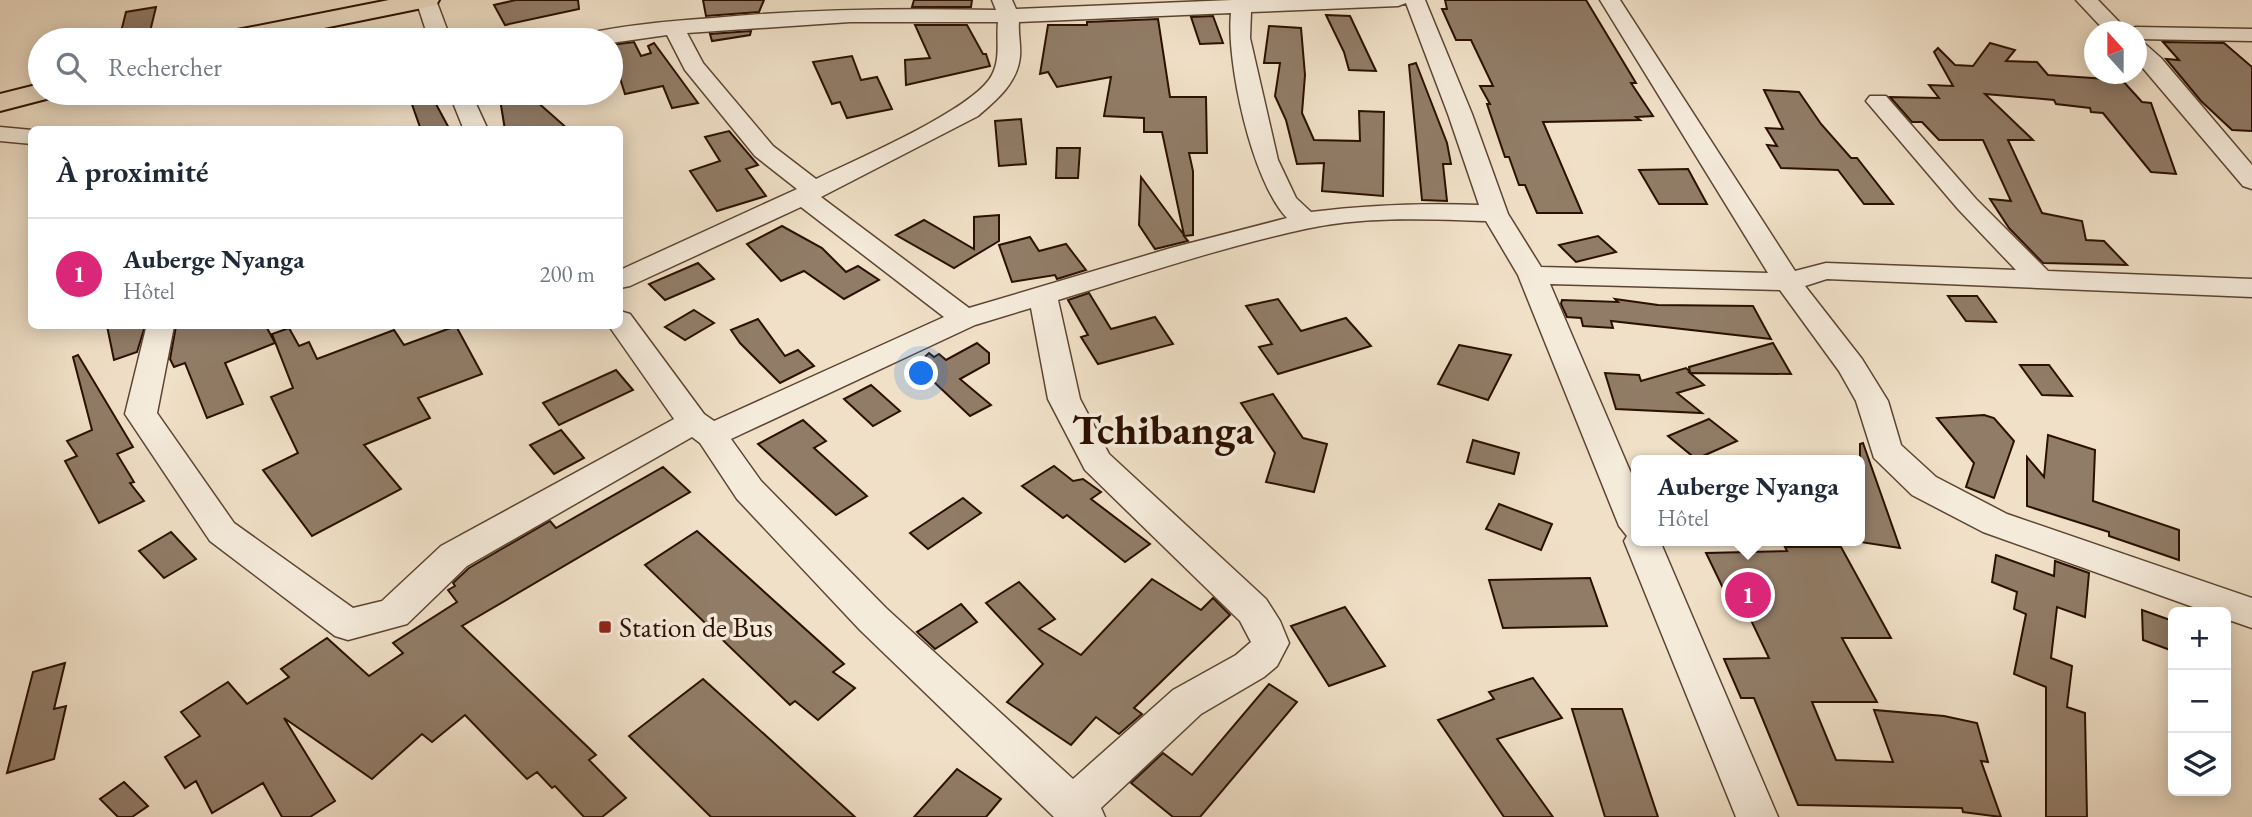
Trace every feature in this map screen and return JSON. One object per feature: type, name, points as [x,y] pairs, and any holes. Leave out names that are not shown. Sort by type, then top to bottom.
[{"type":"main road","points":[[287,28],[427,0]]},
{"type":"main road","points":[[0,103],[28,95]]},
{"type":"street","points":[[427,0],[436,28]]},
{"type":"street","points":[[623,35],[742,21],[1005,8],[1398,0]]},
{"type":"street","points":[[1415,0],[1495,214],[1532,275],[1631,514]]},
{"type":"street","points":[[1610,0],[1788,282],[1851,366],[1872,401],[1886,450],[1924,486],[1995,523],[2252,613]]},
{"type":"street","points":[[2086,0],[2108,21]]},
{"type":"street","points":[[1243,4],[1239,38],[1266,160],[1285,201],[1306,221]]},
{"type":"street","points":[[623,279],[809,193],[970,111],[1000,84],[1007,67],[1005,8]]},
{"type":"street","points":[[673,27],[693,65],[764,151],[809,193],[965,319]]},
{"type":"street","points":[[2147,33],[2252,35]]},
{"type":"street","points":[[2147,57],[2252,181]]},
{"type":"street","points":[[1878,101],[1967,204],[2040,279]]},
{"type":"street","points":[[465,105],[474,126]]},
{"type":"street","points":[[0,134],[28,137]]},
{"type":"street","points":[[161,329],[141,414],[222,532],[348,625],[394,613],[454,556],[702,428],[965,319],[1181,254],[1306,221],[1392,212],[1495,214]]},
{"type":"street","points":[[1532,275],[1788,282],[1826,271],[2252,288]]},
{"type":"street","points":[[623,324],[749,490],[873,619],[1079,812],[1187,702],[1250,666],[1263,655],[1270,643],[1267,632],[1253,610],[1097,462],[1064,399],[1043,296]]},
{"type":"street","points":[[1644,546],[1757,817]]},
{"type":"building","points":[[516,0],[578,0],[579,9],[505,25],[494,5]]},
{"type":"building","points":[[703,0],[764,0],[759,12],[706,16]]},
{"type":"building","points":[[914,0],[972,0],[971,7],[912,7]]},
{"type":"building","points":[[1445,0],[1586,0],[1636,83],[1631,83],[1653,116],[1636,117],[1640,120],[1543,122],[1582,213],[1537,213],[1525,185],[1519,185],[1509,157],[1505,157],[1487,104],[1490,104],[1480,86],[1493,86],[1471,40],[1456,40],[1442,9],[1447,9]]},
{"type":"building","points":[[156,7],[151,28],[122,28],[126,12]]},
{"type":"building","points":[[1326,15],[1350,16],[1376,71],[1349,70],[1344,52]]},
{"type":"building","points":[[1213,16],[1223,43],[1200,44],[1191,17]]},
{"type":"building","points":[[1158,19],[1170,97],[1206,97],[1207,153],[1189,153],[1193,171],[1193,235],[1184,236],[1188,241],[1155,249],[1139,225],[1141,177],[1184,235],[1162,132],[1144,132],[1144,118],[1104,116],[1111,77],[1057,87],[1048,72],[1040,74],[1048,25],[1087,25],[1087,22]]},
{"type":"building","points":[[915,25],[967,25],[983,54],[986,54],[990,66],[906,85],[905,60],[930,58]]},
{"type":"building","points":[[1269,26],[1301,28],[1305,75],[1302,113],[1314,140],[1360,141],[1359,111],[1384,112],[1383,196],[1322,191],[1324,163],[1297,164],[1286,120],[1275,96],[1280,63],[1264,63]]},
{"type":"building","points":[[751,31],[750,35],[712,41],[710,34]]},
{"type":"building","points":[[634,42],[641,56],[651,53],[648,46],[654,43],[698,103],[672,108],[663,86],[625,94],[623,43]]},
{"type":"building","points":[[2163,42],[2224,43],[2252,67],[2252,131],[2232,130],[2201,101],[2166,59],[2179,60]]},
{"type":"building","points":[[1990,43],[2015,50],[2006,61],[2037,62],[2048,75],[2084,77],[2084,84],[2126,84],[2142,102],[2151,103],[2176,174],[2151,172],[2103,113],[2091,112],[2090,108],[2056,104],[2054,100],[1985,94],[2033,140],[2008,140],[2042,213],[2082,221],[2086,240],[2104,241],[2127,265],[2043,263],[2009,228],[1990,199],[2011,201],[1983,140],[1939,140],[1922,122],[1912,122],[1890,97],[1939,98],[1929,85],[1953,86],[1934,52],[1938,48],[1955,65],[1973,66]]},
{"type":"building","points":[[852,56],[861,80],[877,77],[892,109],[847,118],[840,102],[832,104],[813,62]]},
{"type":"building","points":[[1416,63],[1447,143],[1451,164],[1443,164],[1447,201],[1422,200],[1409,65]]},
{"type":"building","points":[[1764,90],[1799,92],[1821,124],[1851,158],[1857,158],[1893,204],[1864,204],[1838,170],[1781,168],[1767,145],[1777,146],[1766,128],[1783,129]]},
{"type":"building","points":[[412,105],[436,105],[448,126],[420,126]]},
{"type":"building","points":[[501,105],[541,105],[564,126],[504,126]]},
{"type":"building","points":[[1021,119],[1026,164],[999,166],[995,121]]},
{"type":"building","points":[[729,131],[758,165],[746,169],[766,196],[717,211],[690,171],[720,161],[705,137]]},
{"type":"building","points":[[1057,148],[1080,148],[1078,178],[1056,178]]},
{"type":"building","points":[[1688,169],[1707,204],[1659,204],[1639,170]]},
{"type":"building","points":[[999,215],[999,241],[954,268],[896,235],[924,220],[974,249],[974,217]]},
{"type":"building","points":[[782,226],[822,248],[846,272],[858,266],[879,280],[844,299],[804,271],[781,281],[747,244]]},
{"type":"building","points":[[1598,236],[1616,252],[1576,262],[1559,245]]},
{"type":"building","points":[[1030,237],[1039,251],[1066,244],[1086,270],[1057,279],[1055,275],[1012,282],[999,245]]},
{"type":"building","points":[[698,263],[714,279],[665,300],[649,284]]},
{"type":"building","points":[[1089,293],[1111,329],[1155,317],[1173,344],[1098,364],[1081,337],[1088,335],[1068,300]]},
{"type":"building","points":[[1948,296],[1977,296],[1996,322],[1966,321]]},
{"type":"building","points":[[1278,299],[1301,331],[1346,318],[1371,346],[1278,374],[1259,347],[1272,344],[1246,306]]},
{"type":"building","points":[[1615,299],[1658,305],[1753,306],[1771,339],[1611,321],[1613,328],[1583,326],[1581,318],[1567,317],[1561,304],[1562,300],[1618,302]]},
{"type":"building","points":[[694,310],[714,323],[685,340],[665,327]]},
{"type":"building","points":[[758,319],[785,356],[798,350],[814,366],[780,383],[740,343],[731,330]]},
{"type":"building","points":[[108,329],[144,329],[137,352],[114,360]]},
{"type":"building","points":[[175,329],[268,329],[275,343],[225,363],[243,404],[207,418],[185,363],[174,367],[170,359]]},
{"type":"building","points":[[290,329],[299,346],[309,342],[317,359],[394,330],[404,345],[448,329],[458,329],[482,374],[418,398],[430,418],[364,445],[401,489],[312,536],[263,470],[298,453],[271,397],[293,388],[272,334]]},
{"type":"building","points":[[977,343],[989,353],[989,363],[960,379],[991,405],[970,416],[916,365],[929,353],[934,357],[939,354],[946,360]]},
{"type":"building","points":[[1773,343],[1791,374],[1690,373],[1704,385],[1677,393],[1702,413],[1616,409],[1605,373],[1639,375],[1641,381],[1686,368],[1690,372],[1689,367]]},
{"type":"building","points":[[1459,345],[1511,355],[1488,400],[1438,384]]},
{"type":"building","points":[[78,355],[133,447],[117,454],[134,482],[130,483],[144,501],[99,523],[65,461],[77,456],[67,441],[92,430],[73,357]]},
{"type":"building","points":[[2020,365],[2049,365],[2072,396],[2042,395]]},
{"type":"building","points":[[616,370],[633,390],[559,425],[543,403]]},
{"type":"building","points":[[871,385],[900,411],[873,426],[844,399]]},
{"type":"building","points":[[1273,394],[1303,438],[1327,444],[1314,492],[1266,482],[1275,453],[1241,403]]},
{"type":"building","points":[[1984,415],[1994,418],[2014,441],[1994,498],[1966,487],[1974,463],[1937,418]]},
{"type":"building","points":[[1709,419],[1737,441],[1705,455],[1691,455],[1668,436]]},
{"type":"building","points":[[803,420],[826,441],[814,448],[867,496],[836,515],[758,444]]},
{"type":"building","points":[[561,430],[584,458],[554,474],[530,445]]},
{"type":"building","points":[[2048,435],[2095,450],[2093,501],[2179,530],[2179,560],[2109,536],[2109,532],[2027,506],[2027,457],[2044,477]]},
{"type":"building","points":[[1473,440],[1519,453],[1514,474],[1467,462]]},
{"type":"building","points":[[1863,443],[1900,548],[1865,543],[1865,455],[1860,455],[1860,444]]},
{"type":"building","points":[[1054,466],[1073,481],[1083,479],[1101,492],[1091,499],[1150,544],[1125,562],[1067,515],[1063,518],[1022,486]]},
{"type":"building","points":[[663,467],[690,492],[462,626],[596,755],[589,760],[626,798],[602,817],[584,817],[555,786],[552,788],[537,772],[527,779],[465,715],[432,742],[422,734],[372,779],[284,718],[335,801],[310,817],[282,817],[263,783],[212,813],[196,781],[185,788],[165,757],[200,736],[181,712],[228,682],[247,704],[289,677],[281,669],[327,638],[369,676],[403,653],[393,643],[457,602],[448,590],[455,586],[453,583],[469,568],[550,521],[556,528]]},
{"type":"building","points":[[963,498],[981,513],[928,549],[910,533]]},
{"type":"building","points":[[1499,504],[1552,524],[1541,550],[1486,529]]},
{"type":"building","points":[[697,531],[844,664],[833,672],[855,688],[818,720],[795,701],[790,705],[645,565]]},
{"type":"building","points":[[171,532],[196,559],[164,578],[139,551]]},
{"type":"building","points":[[1785,547],[1841,547],[1891,638],[1842,638],[1877,702],[1812,702],[1836,760],[1893,762],[1874,710],[1944,716],[1977,723],[1988,762],[1981,761],[2001,817],[1963,812],[1962,808],[1798,805],[1754,698],[1741,698],[1724,659],[1769,658],[1750,618],[1738,619],[1706,553],[1787,551]]},
{"type":"building","points":[[1996,555],[2054,576],[2055,561],[2089,573],[2085,617],[2057,607],[2051,658],[2072,666],[2067,707],[2085,713],[2087,817],[2046,817],[2046,687],[2014,674],[2026,614],[2014,609],[2017,592],[1992,582]]},
{"type":"building","points":[[1590,578],[1607,626],[1503,628],[1489,580]]},
{"type":"building","points":[[1152,579],[1201,610],[1213,598],[1230,615],[1134,708],[1142,714],[1119,734],[1096,717],[1071,745],[1007,702],[1043,664],[986,603],[1019,582],[1055,619],[1039,629],[1081,655]]},
{"type":"building","points":[[961,604],[977,622],[935,649],[917,632]]},
{"type":"building","points":[[1345,607],[1385,666],[1329,686],[1291,626]]},
{"type":"building","points":[[2142,610],[2168,619],[2168,649],[2143,640]]},
{"type":"building","points":[[65,663],[54,709],[66,706],[54,759],[7,773],[33,672]]},
{"type":"building","points":[[1533,678],[1562,718],[1497,739],[1553,817],[1504,817],[1438,720],[1494,699],[1489,692]]},
{"type":"building","points":[[703,679],[855,817],[711,817],[629,736]]},
{"type":"building","points":[[1269,684],[1297,702],[1200,817],[1173,817],[1131,783],[1163,753],[1192,775]]},
{"type":"building","points":[[1572,709],[1622,709],[1658,817],[1605,817]]},
{"type":"building","points":[[957,769],[1001,799],[986,817],[914,817]]},
{"type":"building","points":[[124,782],[148,806],[132,817],[118,817],[100,799]]},
{"type":"place","name":"Auberge Nyanga","points":[[1748,595]]},
{"type":"place","name":"Station de Bus","points":[[605,627]]},
{"type":"district","name":"Tchibanga","points":[[1163,429]]}]
